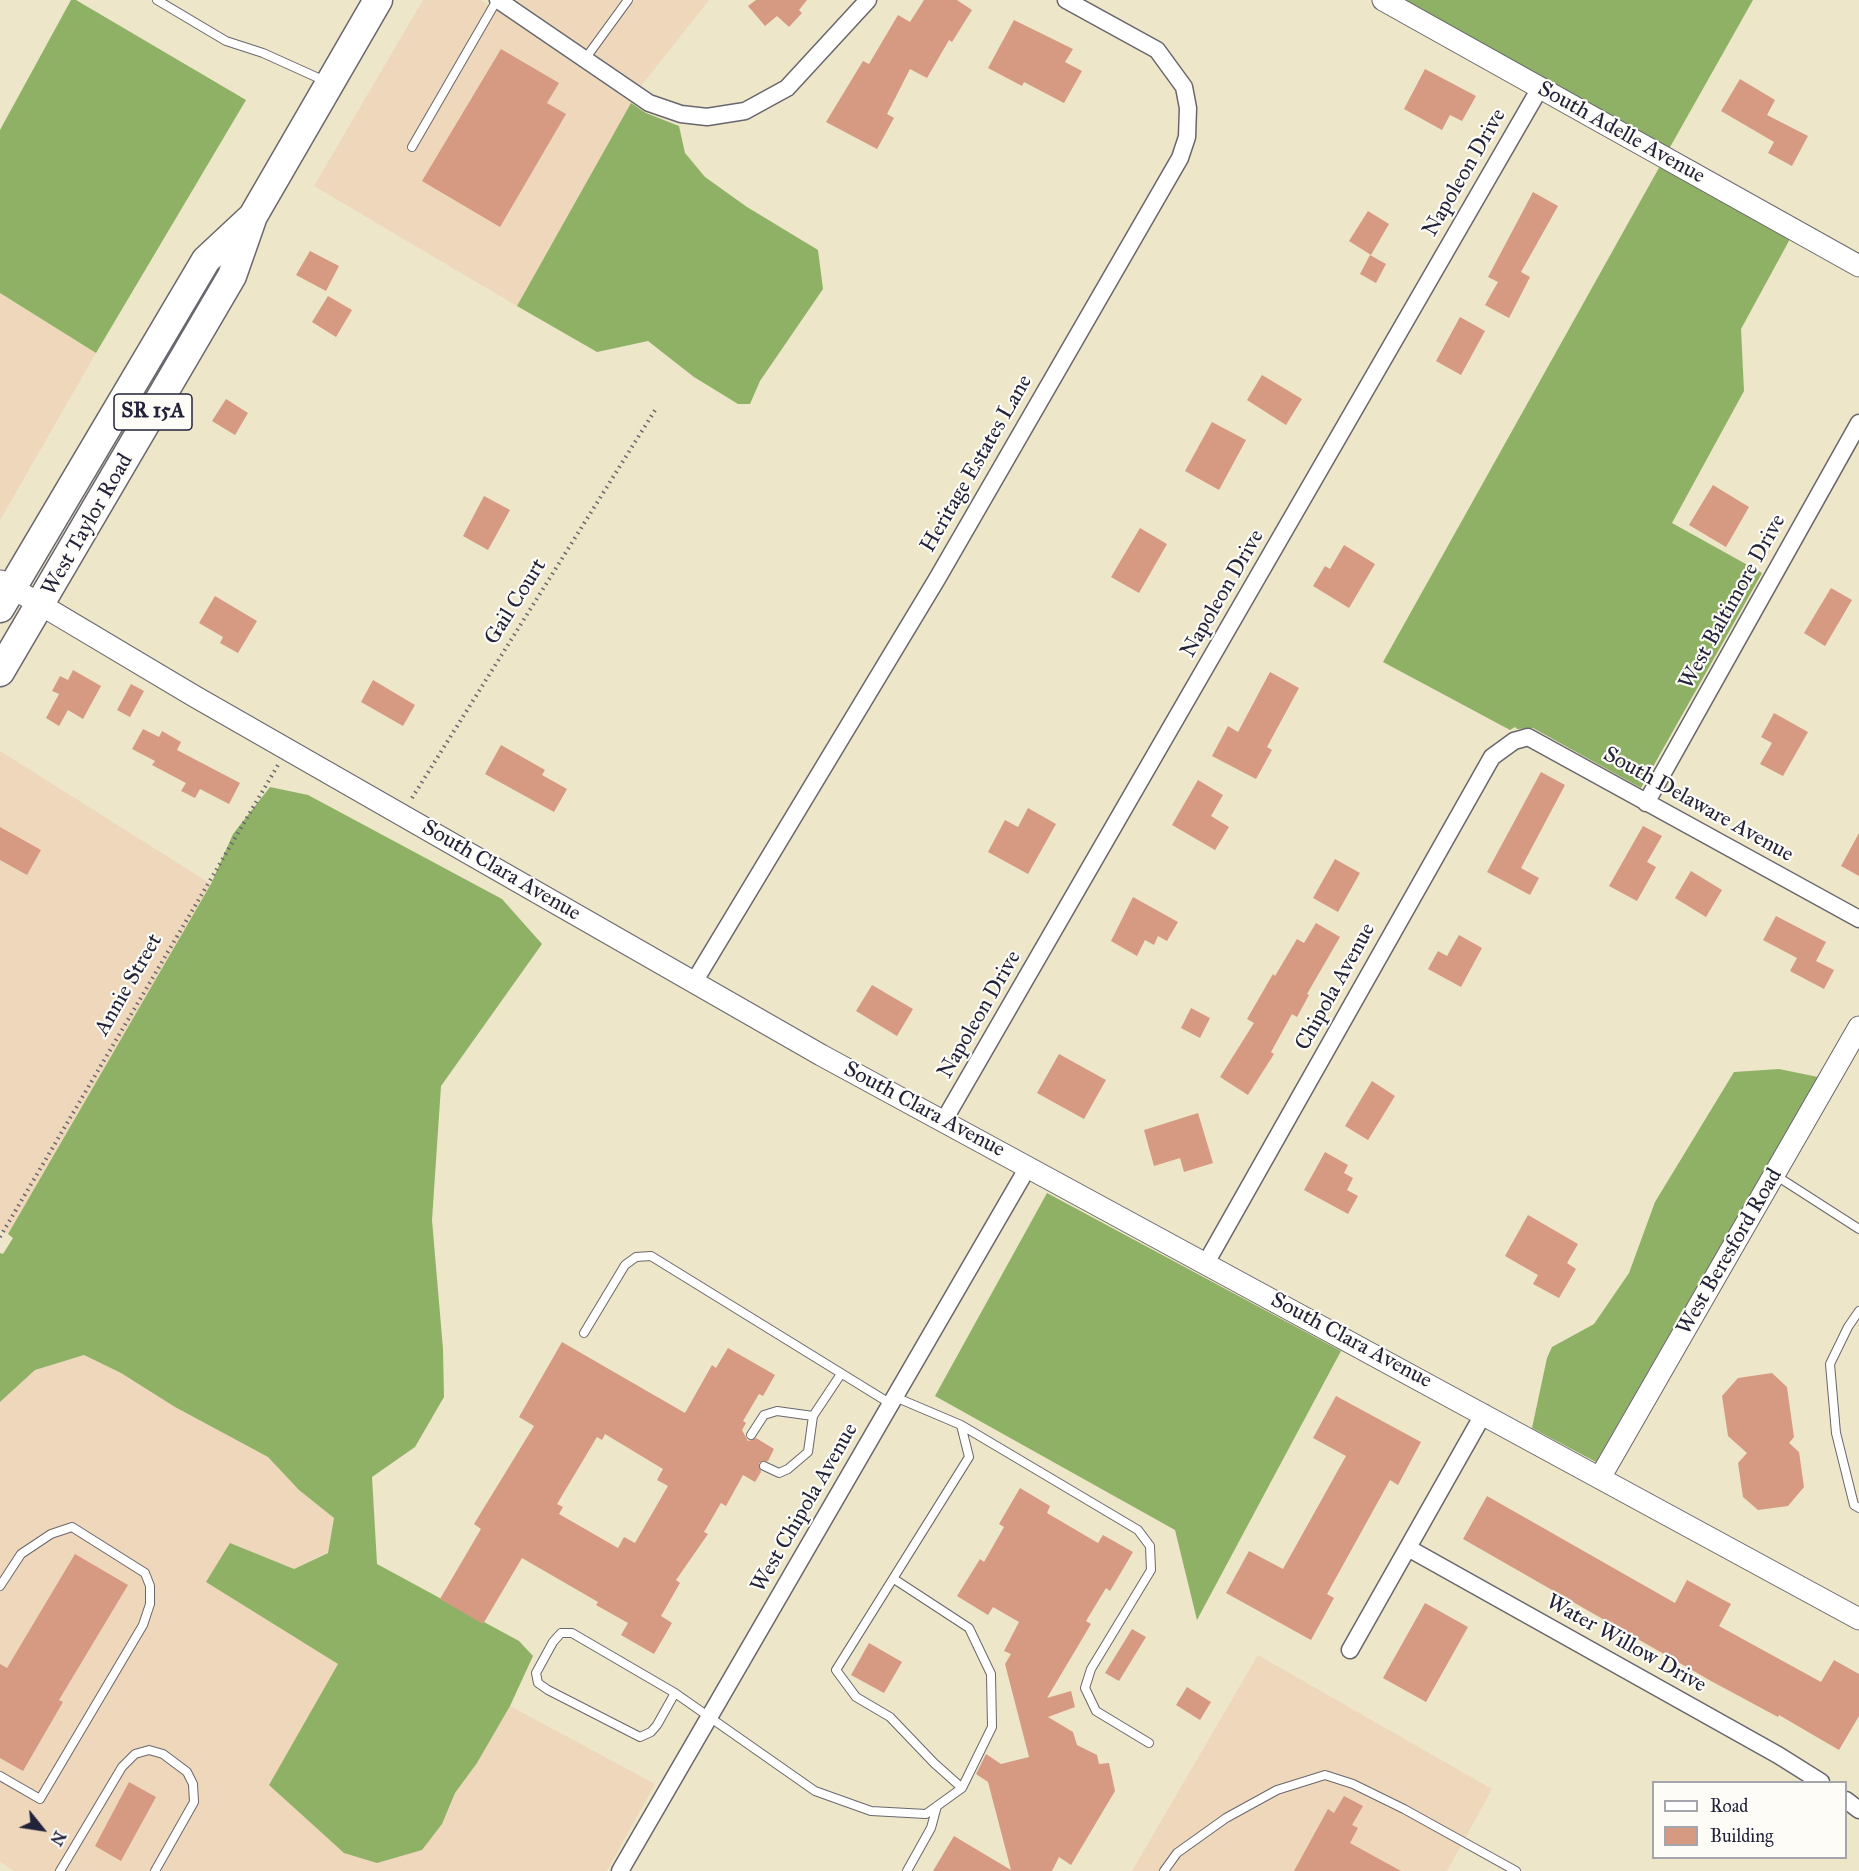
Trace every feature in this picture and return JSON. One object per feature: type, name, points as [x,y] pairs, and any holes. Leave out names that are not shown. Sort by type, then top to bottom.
[{"type":"highway","name":"SR 15A","points":[[331,83],[378,0]]},
{"type":"highway","name":"West Taylor Road","points":[[0,672],[232,276],[253,216],[331,83]]},
{"type":"highway","name":"West Taylor Road","points":[[4,592],[206,260],[253,216]]},
{"type":"street","points":[[498,0],[649,103],[681,114],[707,117],[745,111],[786,88],[868,0]]},
{"type":"street","name":"Heritage Estates Lane","points":[[694,981],[937,579],[1180,158],[1187,137],[1188,108],[1184,87],[1157,50],[1066,0]]},
{"type":"street","name":"South Adelle Avenue","points":[[1383,0],[1859,266]]},
{"type":"street","name":"Napoleon Drive","points":[[944,1122],[1540,88]]},
{"type":"street","name":"West Baltimore Drive","points":[[1646,803],[1859,423]]},
{"type":"street","name":"South Clara Avenue","points":[[4,592],[42,603],[194,696],[944,1122],[1601,1476],[1859,1619]]},
{"type":"street","name":"South Delaware Avenue","points":[[1514,741],[1528,737],[1859,919]]},
{"type":"street","name":"Chipola Avenue","points":[[1206,1263],[1492,757],[1514,741]]},
{"type":"street","name":"West Beresford Road","points":[[1601,1476],[1859,1027]]},
{"type":"street","name":"West Chipola Avenue","points":[[620,1871],[1028,1167]]},
{"type":"street","points":[[1350,1650],[1484,1413]]},
{"type":"street","name":"Water Willow Drive","points":[[1408,1548],[1778,1755],[1819,1781]]},
{"type":"lane","points":[[157,0],[226,41],[263,53],[331,83]]},
{"type":"lane","points":[[412,147],[498,0]]},
{"type":"lane","points":[[585,60],[628,0]]},
{"type":"lane","points":[[1774,1174],[1859,1229]]},
{"type":"lane","points":[[584,1333],[625,1265],[636,1257],[651,1256],[842,1374],[893,1400],[961,1425],[1138,1530],[1150,1546],[1150,1570],[1091,1669],[1085,1688],[1096,1711],[1149,1743]]},
{"type":"lane","points":[[1859,1311],[1848,1327],[1830,1364],[1836,1433],[1854,1505],[1859,1508]]},
{"type":"lane","points":[[764,1466],[779,1473],[788,1469],[808,1452],[813,1416],[842,1374]]},
{"type":"lane","points":[[751,1435],[764,1415],[777,1411],[813,1416]]},
{"type":"lane","points":[[961,1425],[969,1457],[836,1670],[856,1697],[890,1717],[934,1763],[962,1788]]},
{"type":"lane","points":[[0,1586],[21,1554],[51,1534],[72,1527],[145,1573],[150,1595],[150,1604],[143,1625],[40,1798],[0,1776]]},
{"type":"lane","points":[[675,1694],[651,1732],[640,1737],[548,1690],[538,1683],[536,1673],[553,1642],[566,1631],[675,1694],[710,1716],[815,1791],[871,1811],[926,1814],[962,1788],[992,1727],[991,1674],[969,1628],[894,1579]]},
{"type":"lane","points":[[60,1871],[122,1767],[135,1754],[149,1750],[163,1754],[188,1772],[193,1784],[194,1802],[155,1871]]},
{"type":"lane","points":[[1164,1871],[1177,1853],[1226,1818],[1277,1790],[1325,1775],[1353,1784],[1404,1809],[1516,1871]]},
{"type":"lane","points":[[907,1871],[931,1828],[937,1806]]},
{"type":"path","name":"Gail Court","points":[[402,814],[657,407]]},
{"type":"path","name":"Annie Street","points":[[0,1237],[287,749]]},
{"type":"shaded area","points":[[423,0],[481,0],[631,103],[517,306],[314,186]]},
{"type":"shaded area","points":[[516,0],[709,0],[641,86]]},
{"type":"shaded area","points":[[0,293],[96,353],[0,520]]},
{"type":"shaded area","points":[[0,751],[211,884],[8,1234],[0,1230]]},
{"type":"shaded area","points":[[84,1355],[121,1373],[175,1407],[268,1457],[299,1490],[334,1518],[328,1552],[294,1569],[230,1543],[338,1664],[269,1785],[344,1853],[442,1824],[455,1793],[477,1763],[510,1706],[655,1784],[607,1871],[14,1871],[0,1862],[0,1402],[35,1370]]},
{"type":"shaded area","points":[[1258,1655],[1492,1789],[1447,1871],[1132,1871]]},
{"type":"green space","points":[[71,0],[76,0],[246,100],[96,353],[0,293],[0,130]]},
{"type":"green space","points":[[1404,0],[1753,0],[1669,149]]},
{"type":"green space","points":[[631,103],[646,113],[679,126],[685,153],[705,177],[747,207],[818,250],[823,289],[760,381],[750,404],[738,404],[694,377],[648,341],[597,352],[517,306]]},
{"type":"green space","points":[[1660,166],[1790,239],[1741,329],[1744,391],[1672,523],[1762,573],[1641,788],[1533,728],[1517,729],[1515,727],[1510,730],[1383,662]]},
{"type":"green space","points":[[270,787],[308,795],[502,899],[542,944],[441,1086],[432,1220],[443,1349],[444,1397],[415,1447],[372,1477],[377,1564],[519,1641],[533,1656],[510,1706],[477,1763],[455,1793],[442,1824],[422,1850],[377,1863],[344,1853],[269,1785],[338,1664],[206,1582],[230,1543],[294,1569],[328,1553],[334,1518],[299,1490],[268,1457],[175,1407],[121,1373],[84,1355],[35,1370],[0,1402],[0,1253],[3,1254],[13,1238],[8,1234],[211,884],[233,834]]},
{"type":"green space","points":[[1779,1069],[1818,1077],[1596,1462],[1532,1428],[1547,1358],[1552,1347],[1594,1324],[1629,1273],[1655,1202],[1734,1072]]},
{"type":"green space","points":[[1047,1193],[1341,1351],[1197,1620],[1175,1530],[935,1396]]},
{"type":"building","points":[[756,0],[807,0],[799,10],[802,13],[789,27],[777,16],[765,26],[748,6]]},
{"type":"building","points":[[924,0],[957,0],[972,10],[952,42],[949,40],[927,78],[910,69],[887,114],[894,118],[877,149],[826,122],[863,61],[869,64],[898,15],[910,22]]},
{"type":"building","points":[[1014,20],[1073,49],[1065,62],[1082,71],[1064,103],[1024,82],[1022,86],[988,68]]},
{"type":"building","points":[[501,49],[559,83],[547,103],[566,114],[500,227],[422,181]]},
{"type":"building","points":[[1425,69],[1476,96],[1462,121],[1450,115],[1442,130],[1404,109]]},
{"type":"building","points":[[1740,79],[1775,100],[1767,115],[1808,136],[1792,166],[1768,153],[1774,142],[1721,111]]},
{"type":"building","points":[[1533,192],[1558,206],[1521,272],[1530,277],[1509,318],[1485,305],[1498,282],[1488,277]]},
{"type":"building","points":[[1368,211],[1389,224],[1371,255],[1349,241]]},
{"type":"building","points":[[310,251],[339,266],[326,291],[296,275]]},
{"type":"building","points":[[1370,255],[1386,264],[1376,283],[1360,274]]},
{"type":"building","points":[[328,296],[352,310],[336,337],[312,322]]},
{"type":"building","points":[[1460,317],[1485,331],[1461,375],[1436,361]]},
{"type":"building","points":[[1262,375],[1302,399],[1286,425],[1247,400]]},
{"type":"building","points":[[226,399],[248,413],[235,435],[212,421]]},
{"type":"building","points":[[1212,422],[1246,440],[1219,490],[1185,471]]},
{"type":"building","points":[[1713,485],[1749,507],[1726,547],[1689,525]]},
{"type":"building","points":[[484,496],[510,510],[488,550],[463,536]]},
{"type":"building","points":[[1140,528],[1167,544],[1139,593],[1111,577]]},
{"type":"building","points":[[1344,545],[1375,564],[1349,608],[1313,586],[1325,566],[1330,569]]},
{"type":"building","points":[[1831,588],[1852,600],[1825,646],[1804,633]]},
{"type":"building","points":[[215,596],[257,621],[238,653],[220,643],[223,637],[199,623]]},
{"type":"building","points":[[73,670],[101,686],[83,719],[68,710],[59,726],[46,718],[59,694],[52,691],[60,676],[68,680]]},
{"type":"building","points":[[1270,672],[1299,688],[1267,747],[1272,750],[1256,779],[1212,756],[1228,726],[1238,732]]},
{"type":"building","points":[[373,680],[415,705],[403,726],[361,702]]},
{"type":"building","points":[[131,684],[144,691],[130,717],[117,710]]},
{"type":"building","points":[[1774,713],[1808,732],[1783,776],[1760,764],[1772,743],[1761,737]]},
{"type":"building","points":[[143,729],[159,737],[162,731],[181,742],[177,750],[240,783],[229,804],[200,789],[195,798],[181,791],[186,783],[152,765],[155,761],[132,749]]},
{"type":"building","points":[[501,745],[545,770],[542,775],[567,789],[554,812],[485,774]]},
{"type":"building","points":[[1541,772],[1565,785],[1521,868],[1539,878],[1530,895],[1487,872]]},
{"type":"building","points":[[1198,780],[1223,795],[1211,816],[1229,827],[1215,850],[1172,825]]},
{"type":"building","points":[[1028,808],[1056,824],[1028,874],[988,852],[1005,820],[1018,827]]},
{"type":"building","points":[[1643,826],[1662,836],[1647,862],[1656,867],[1637,901],[1609,886]]},
{"type":"building","points":[[0,827],[41,850],[27,875],[0,860]]},
{"type":"building","points":[[1859,833],[1859,876],[1841,866]]},
{"type":"building","points":[[1335,859],[1360,873],[1338,912],[1313,898]]},
{"type":"building","points":[[1691,871],[1722,890],[1706,917],[1675,898]]},
{"type":"building","points":[[1133,897],[1178,922],[1167,941],[1158,936],[1154,945],[1145,940],[1137,956],[1111,941]]},
{"type":"building","points":[[1776,916],[1826,942],[1816,961],[1834,970],[1824,989],[1790,971],[1797,958],[1763,940]]},
{"type":"building","points":[[1316,923],[1340,937],[1307,994],[1309,995],[1297,1017],[1292,1014],[1271,1052],[1274,1054],[1248,1095],[1220,1077],[1254,1023],[1247,1019],[1273,974],[1275,976],[1297,939],[1304,943]]},
{"type":"building","points":[[1459,935],[1482,948],[1461,987],[1428,969],[1438,951],[1447,956]]},
{"type":"building","points":[[872,985],[913,1009],[897,1036],[856,1011]]},
{"type":"building","points":[[1191,1008],[1210,1018],[1200,1038],[1181,1028]]},
{"type":"building","points":[[1059,1054],[1106,1080],[1084,1119],[1037,1093]]},
{"type":"building","points":[[1372,1081],[1395,1096],[1368,1140],[1345,1126]]},
{"type":"building","points":[[1198,1113],[1213,1163],[1184,1172],[1180,1158],[1154,1166],[1144,1130]]},
{"type":"building","points":[[1325,1152],[1348,1165],[1344,1173],[1353,1178],[1347,1190],[1358,1196],[1348,1214],[1304,1190]]},
{"type":"building","points":[[1528,1215],[1578,1244],[1567,1263],[1576,1269],[1559,1298],[1533,1284],[1538,1275],[1505,1256]]},
{"type":"building","points":[[562,1342],[685,1413],[712,1365],[716,1368],[728,1348],[775,1375],[763,1396],[759,1394],[743,1421],[746,1423],[742,1430],[748,1441],[756,1438],[774,1449],[768,1461],[759,1463],[761,1472],[755,1482],[743,1475],[726,1506],[721,1503],[704,1532],[708,1534],[676,1580],[680,1583],[661,1616],[672,1623],[654,1654],[621,1635],[628,1623],[596,1605],[598,1602],[522,1558],[483,1624],[440,1599],[481,1529],[474,1524],[534,1426],[519,1417]],"holes":[[[605,1434],[663,1469],[657,1480],[668,1486],[635,1543],[624,1537],[618,1548],[559,1514],[563,1507],[557,1504],[597,1437],[602,1440]]]},
{"type":"building","points":[[1772,1373],[1787,1387],[1794,1437],[1789,1443],[1799,1452],[1804,1487],[1788,1506],[1758,1510],[1743,1497],[1738,1463],[1747,1453],[1728,1436],[1722,1396],[1738,1378]]},
{"type":"building","points":[[1336,1396],[1421,1442],[1398,1485],[1390,1480],[1327,1594],[1334,1598],[1311,1640],[1226,1593],[1249,1551],[1283,1569],[1346,1456],[1313,1438]]},
{"type":"building","points":[[1020,1488],[1050,1506],[1047,1513],[1098,1543],[1103,1535],[1133,1552],[1110,1591],[1106,1588],[1086,1621],[1091,1624],[1047,1698],[1071,1691],[1075,1707],[1048,1717],[1073,1732],[1077,1745],[1097,1755],[1099,1764],[1109,1763],[1115,1791],[1071,1865],[1059,1857],[1052,1871],[933,1871],[954,1836],[1011,1870],[988,1782],[976,1774],[986,1754],[1001,1764],[1029,1757],[1005,1664],[1011,1654],[1004,1651],[1019,1622],[993,1607],[988,1615],[957,1596],[980,1559],[984,1562],[1004,1527],[999,1524]]},
{"type":"building","points":[[1487,1496],[1675,1603],[1687,1580],[1731,1604],[1719,1626],[1821,1682],[1834,1660],[1859,1674],[1859,1716],[1839,1750],[1779,1715],[1778,1717],[1711,1681],[1463,1539]]},
{"type":"building","points":[[75,1554],[128,1585],[59,1700],[63,1702],[23,1771],[0,1758],[0,1664],[7,1668]]},
{"type":"building","points":[[1425,1603],[1468,1627],[1426,1702],[1383,1678]]},
{"type":"building","points":[[1132,1629],[1146,1637],[1119,1681],[1105,1673]]},
{"type":"building","points":[[869,1643],[902,1662],[884,1693],[851,1675]]},
{"type":"building","points":[[1187,1687],[1211,1702],[1200,1720],[1176,1705]]},
{"type":"building","points":[[129,1782],[156,1797],[121,1861],[95,1846]]},
{"type":"building","points":[[1344,1796],[1363,1806],[1352,1825],[1358,1828],[1350,1843],[1401,1871],[1294,1871],[1328,1809],[1334,1813]]}]
